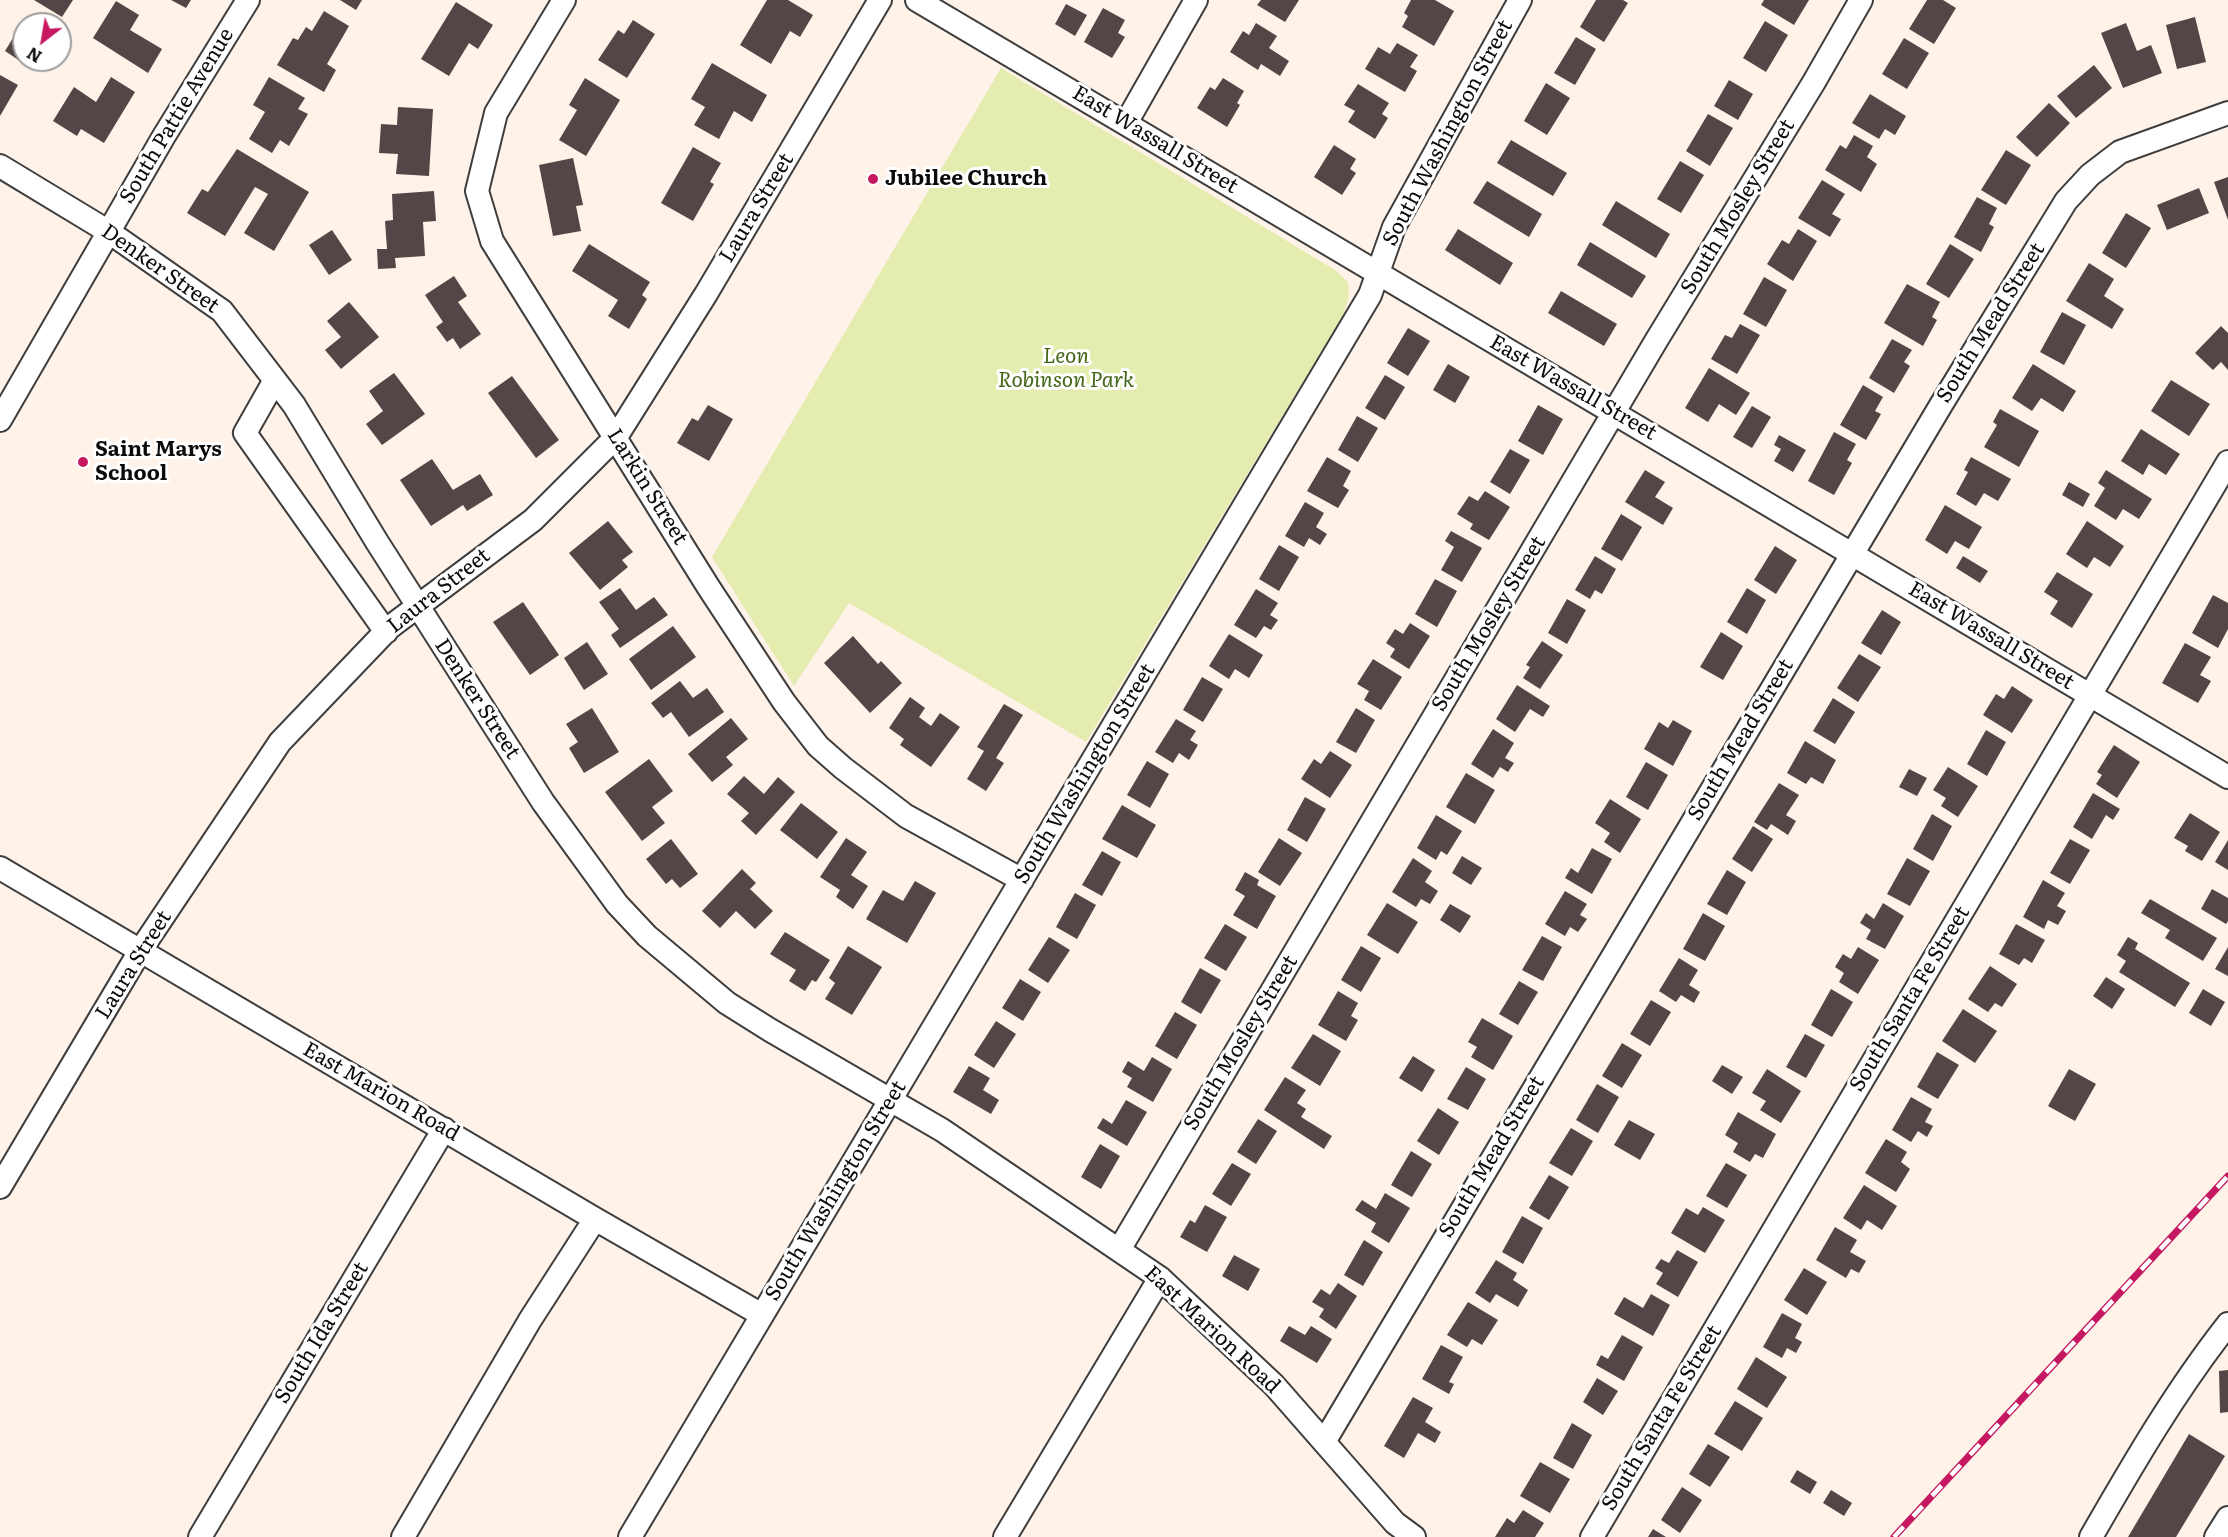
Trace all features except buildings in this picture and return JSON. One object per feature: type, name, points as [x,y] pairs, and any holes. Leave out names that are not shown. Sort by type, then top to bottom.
[{"type":"street","name":"South Pattie Avenue","points":[[0,420],[164,136],[248,0]]},
{"type":"street","name":"Larkin Street","points":[[564,0],[496,113],[477,191],[492,241],[709,588],[784,702],[818,746],[906,816],[1022,880]]},
{"type":"street","name":"Laura Street","points":[[0,1187],[140,951],[280,742],[386,632],[533,520],[616,437],[706,294],[880,0]]},
{"type":"street","name":"East Wassall Street","points":[[917,0],[2228,777]]},
{"type":"street","points":[[1126,123],[1196,0]]},
{"type":"street","name":"South Washington Street","points":[[630,1537],[1370,295],[1394,227],[1520,0]]},
{"type":"street","name":"South Mosley Street","points":[[1119,1250],[1614,412],[1814,82],[1861,0]]},
{"type":"street","name":"South Mead Street","points":[[1324,1442],[1941,405],[2066,201],[2090,175],[2120,152],[2228,112]]},
{"type":"street","name":"Denker Street","points":[[0,166],[109,231],[222,311],[294,405],[543,802],[617,904],[647,936],[727,1003],[890,1099]]},
{"type":"street","points":[[275,380],[245,432],[386,632]]},
{"type":"street","name":"South Santa Fe Street","points":[[1592,1537],[2228,462]]},
{"type":"street","name":"East Marion Road","points":[[0,868],[596,1220],[762,1315]]},
{"type":"street","name":"East Marion Road","points":[[890,1099],[942,1130],[1160,1278],[1274,1385],[1324,1442],[1390,1530],[1414,1537]]},
{"type":"street","name":"South Ida Street","points":[[200,1537],[444,1129]]},
{"type":"street","points":[[403,1537],[530,1320],[596,1220]]},
{"type":"street","points":[[1005,1537],[1160,1278]]},
{"type":"street","points":[[2091,1537],[2124,1480],[2202,1357],[2228,1324]]},
{"type":"street","points":[[2216,1537],[2228,1518]]},
{"type":"green space","name":"Leon Robinson Park","points":[[1001,68],[1335,270],[1348,282],[1349,297],[1343,315],[1086,742],[849,603],[794,686],[712,557]]},
{"type":"railway","points":[[1894,1537],[2228,1176]]},
{"type":"place","name":"Jubilee Church","points":[[873,179]]},
{"type":"place","name":"Saint Marys School","points":[[83,462]]}]
